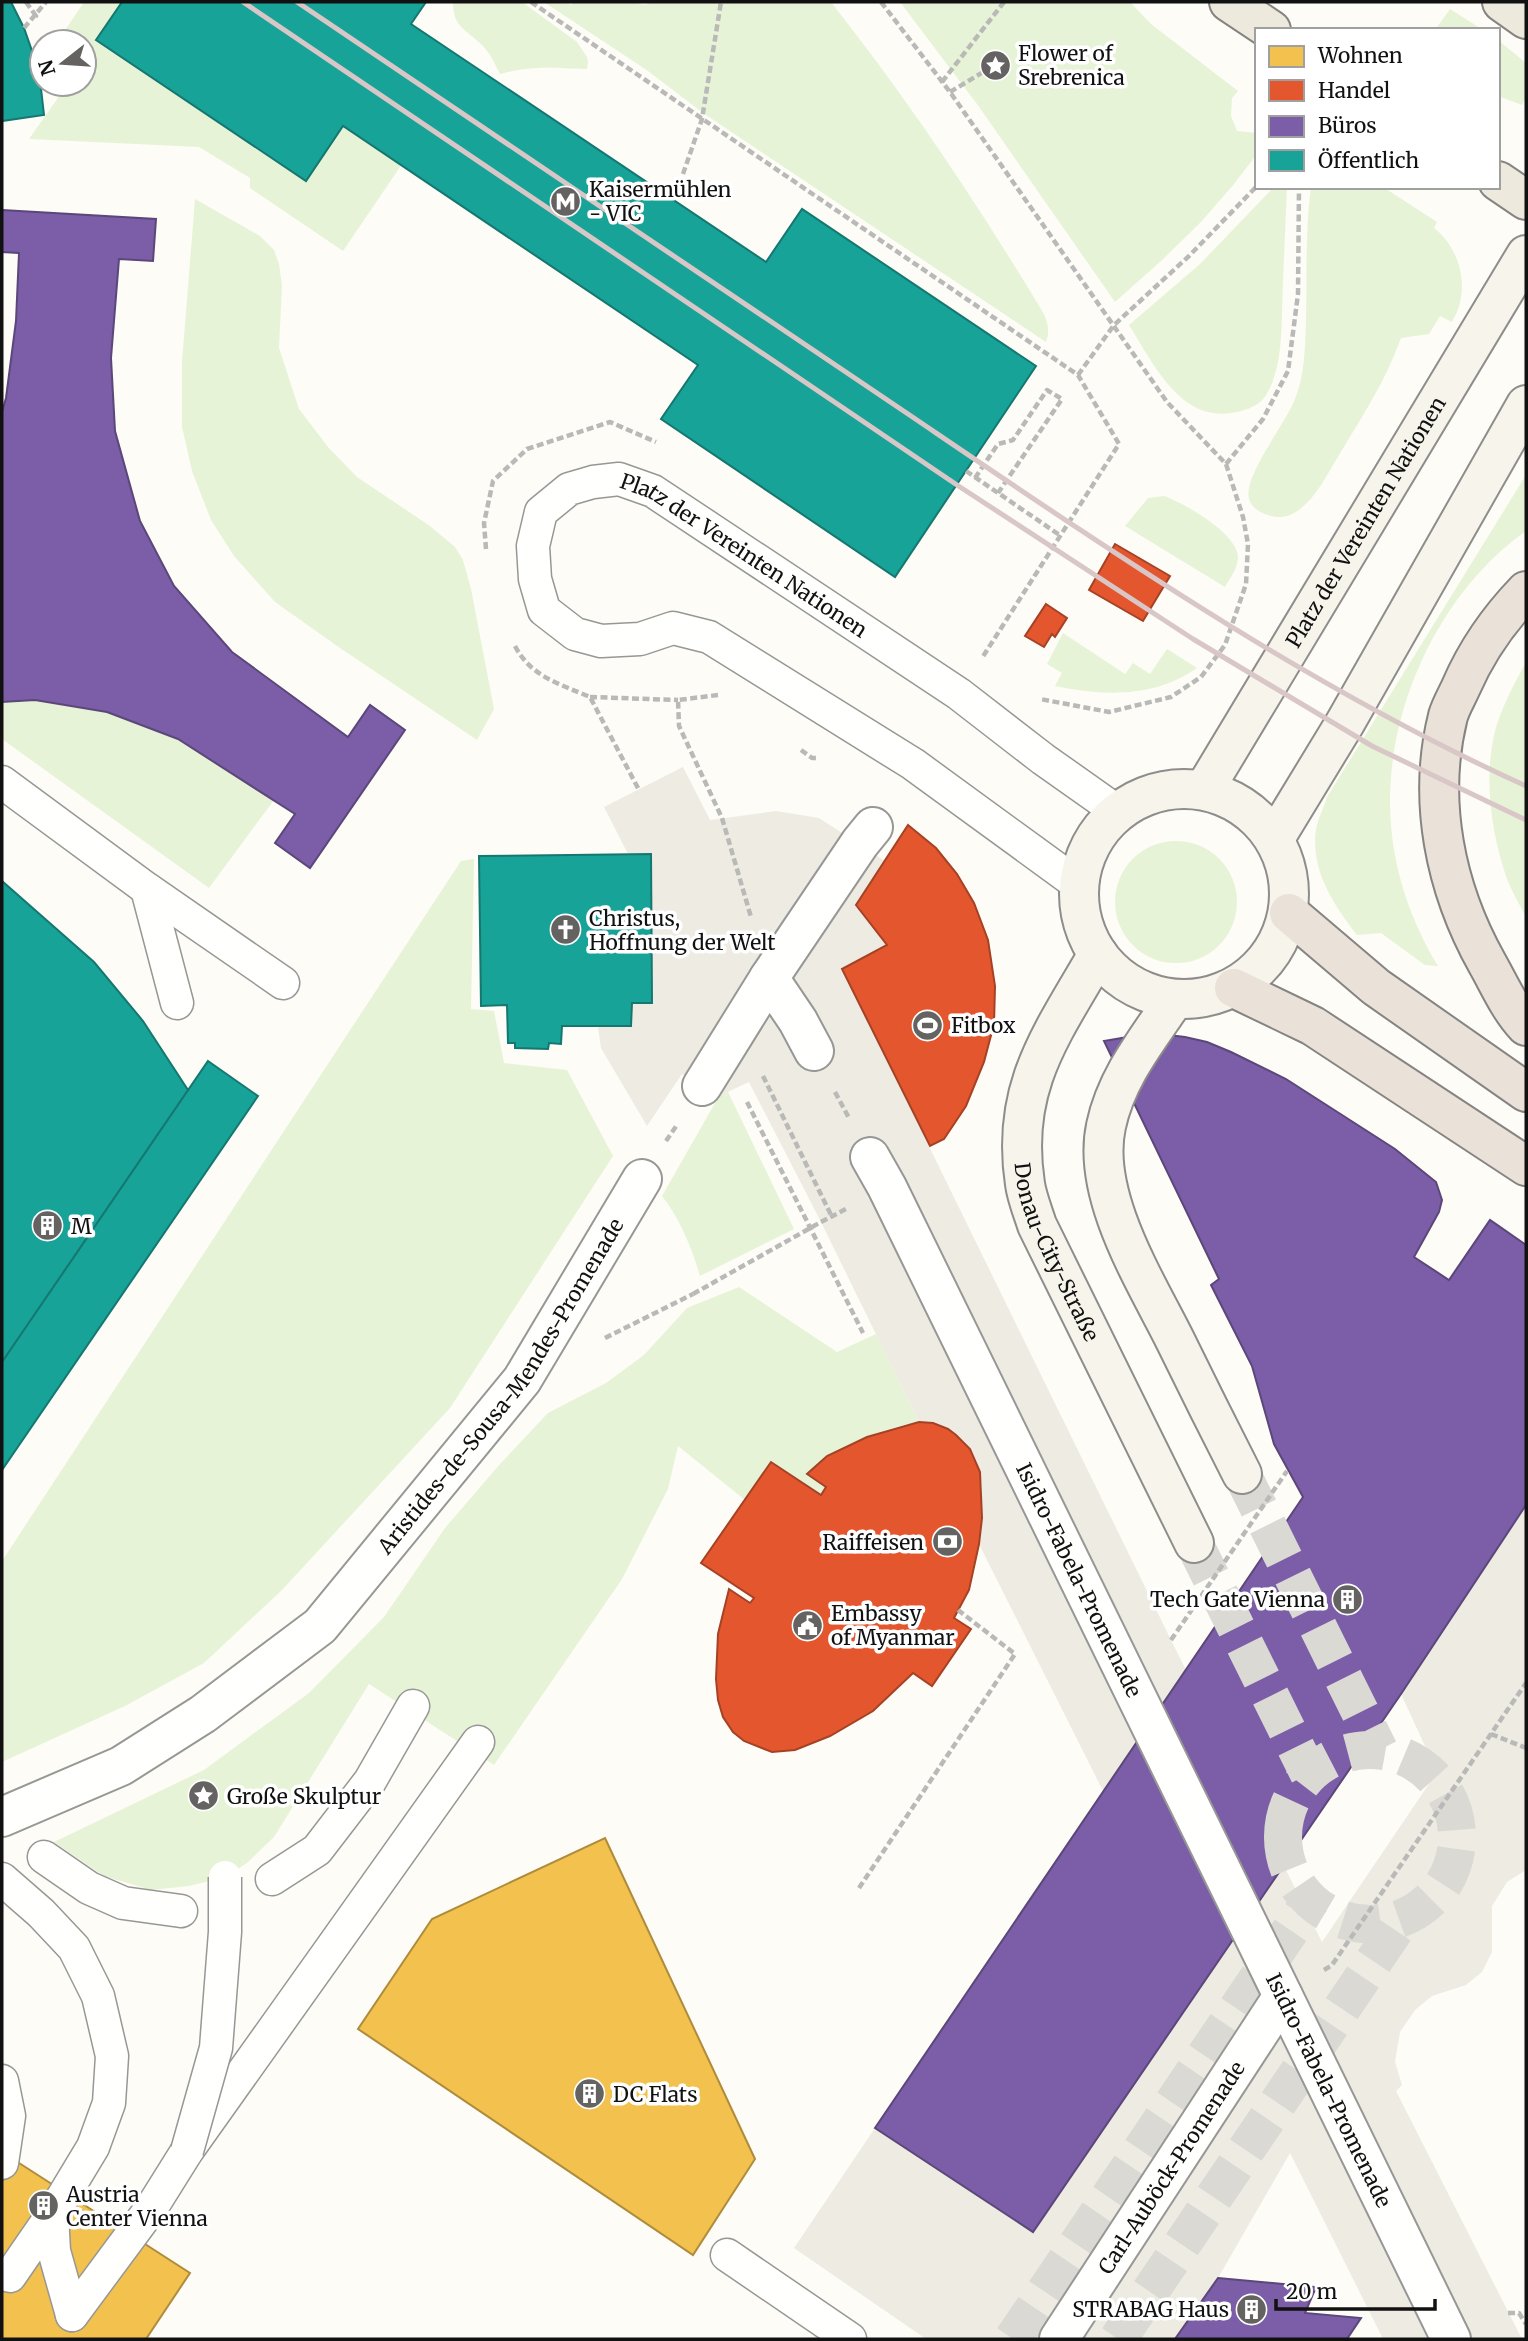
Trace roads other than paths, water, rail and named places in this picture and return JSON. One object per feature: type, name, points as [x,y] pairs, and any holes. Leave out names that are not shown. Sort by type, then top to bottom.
[{"type":"highway","points":[[1526,591],[1501,617],[1473,659],[1448,715],[1438,776],[1441,831],[1454,891],[1477,945],[1516,1016],[1526,1026]]},
{"type":"highway","points":[[1289,913],[1376,987],[1526,1092]]},
{"type":"highway","points":[[1477,945],[1526,990]]},
{"type":"highway","points":[[1234,988],[1313,1026],[1526,1166]]},
{"type":"main road","points":[[1230,2],[1268,28]]},
{"type":"main road","points":[[1502,2],[1526,19]]},
{"type":"main road","points":[[1500,182],[1526,200]]},
{"type":"main road","name":"Platz der Vereinten Nationen","points":[[1204,790],[1526,255]]},
{"type":"main road","points":[[1275,838],[1345,723],[1526,405]]},
{"type":"main road","points":[[1167,789],[1204,790],[1241,804],[1275,838],[1289,877],[1289,913],[1269,959],[1234,988],[1174,1000],[1128,984],[1098,954],[1082,921],[1079,885],[1085,860],[1102,827],[1118,812],[1145,796],[1167,789]]},
{"type":"main road","name":"Donau-City-Straße","points":[[1098,954],[1044,1047],[1030,1080],[1023,1114],[1025,1186],[1037,1225],[1194,1542]]},
{"type":"main road","points":[[1174,1000],[1122,1079],[1111,1104],[1105,1129],[1104,1160],[1108,1188],[1130,1250],[1242,1474]]},
{"type":"street","points":[[702,1086],[769,978],[873,827]]},
{"type":"street","points":[[769,978],[798,1021],[814,1051]]},
{"type":"street","name":"Isidro-Fabela-Promenade","points":[[870,1157],[1451,2339]]},
{"type":"street","name":"Aristides-de-Sousa-Mendes-Promenade","points":[[2,1817],[121,1766],[202,1714],[320,1626],[522,1380],[642,1179]]},
{"type":"street","name":"Carl-Auböck-Promenade","points":[[1059,2339],[1283,1996]]},
{"type":"lane","name":"Platz der Vereinten Nationen","points":[[1079,885],[913,764],[709,637],[673,628],[640,639],[601,641],[575,634],[544,610],[535,579],[533,546],[541,512],[569,489],[593,482],[619,480],[653,491],[959,694],[1043,759],[1118,812]]},
{"type":"lane","points":[[2,782],[147,889],[284,983]]},
{"type":"lane","points":[[147,889],[177,1003]]},
{"type":"lane","points":[[272,1879],[317,1850],[370,1781],[414,1706]]},
{"type":"lane","points":[[52,2215],[54,2251],[72,2315],[152,2207],[187,2151],[478,1742]]},
{"type":"lane","points":[[44,1857],[89,1888],[123,1903],[181,1911]]},
{"type":"lane","points":[[187,2151],[216,2048],[225,1932],[225,1877]]},
{"type":"lane","points":[[2,1879],[41,1913],[74,1948],[97,1996],[112,2056],[109,2102],[93,2147],[52,2215],[10,2276]]},
{"type":"lane","points":[[2,2081],[9,2116],[2,2163]]},
{"type":"lane","points":[[727,2255],[850,2339]]},
{"type":"tunnel","points":[[1242,1474],[1379,1750]]},
{"type":"tunnel","points":[[1194,1543],[1309,1774]]},
{"type":"tunnel","points":[[1370,1750],[1403,1757],[1431,1776],[1450,1804],[1457,1837],[1450,1870],[1431,1898],[1403,1917],[1370,1924],[1337,1917],[1309,1898],[1290,1870],[1283,1837],[1290,1804],[1309,1776],[1337,1757],[1370,1750]]},
{"type":"tunnel","points":[[1013,2339],[1311,1900]]},
{"type":"tunnel","points":[[1118,2339],[1403,1918]]},
{"type":"railway","points":[[243,2],[957,485],[1193,639],[1372,746],[1526,820]]},
{"type":"railway","points":[[297,2],[1135,566],[1288,661],[1366,705],[1526,786]]},
{"type":"place","name":"Flower of Srebrenica","points":[[995,65]]},
{"type":"place","name":"Kaisermühlen - VIC","points":[[566,201]]},
{"type":"place","name":"Christus, Hoffnung der Welt","points":[[566,930]]},
{"type":"place","name":"Fitbox","points":[[928,1025]]},
{"type":"place","name":"M","points":[[48,1226]]},
{"type":"place","name":"Raiffeisen","points":[[947,1542]]},
{"type":"place","name":"Tech Gate Vienna","points":[[1348,1599]]},
{"type":"place","name":"Embassy of Myanmar","points":[[808,1625]]},
{"type":"place","name":"Große Skulptur","points":[[204,1796]]},
{"type":"place","name":"DC Flats","points":[[590,2094]]},
{"type":"place","name":"Austria Center Vienna","points":[[43,2206]]},
{"type":"place","name":"STRABAG Haus","points":[[1252,2309]]}]
